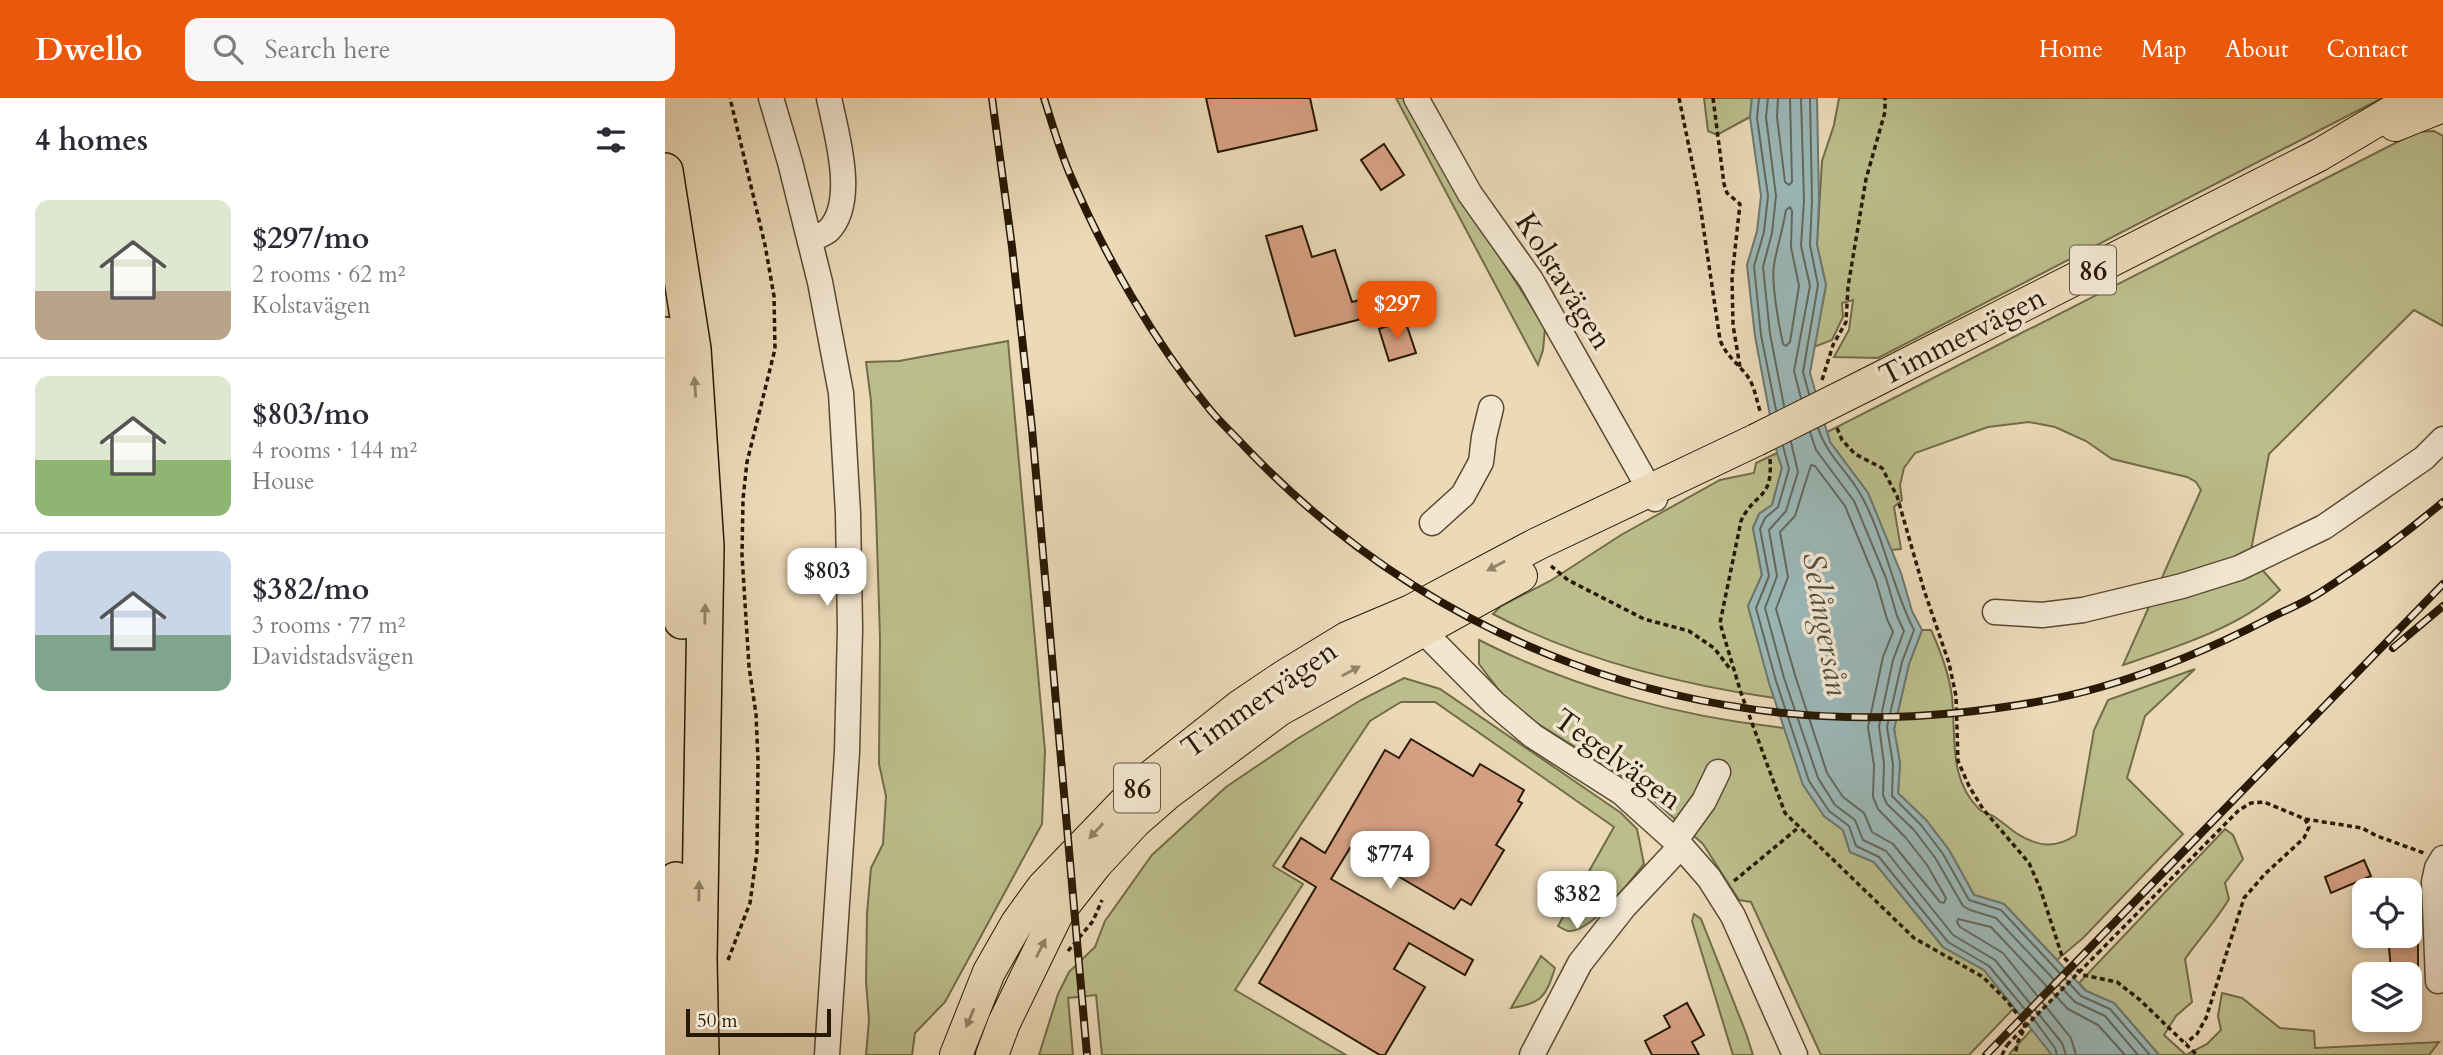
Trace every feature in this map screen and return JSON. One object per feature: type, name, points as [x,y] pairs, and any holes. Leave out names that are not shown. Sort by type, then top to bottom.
[{"type":"highway","points":[[665,171],[693,349],[706,546],[712,962],[701,1055]]},
{"type":"highway","points":[[665,335],[670,369],[682,583],[681,783],[673,963],[674,1055]]},
{"type":"main road","name":"Timmervägen","points":[[992,1055],[1004,1023],[1057,914],[1097,863],[1135,822],[1167,794],[1279,710],[1537,544],[1652,494],[2319,155],[2415,98]]},
{"type":"main road","name":"Timmervägen","points":[[2319,155],[2443,106]]},
{"type":"main road","name":"Timmervägen","points":[[955,1055],[989,972],[1017,923],[1043,887],[1144,782],[1240,706],[1347,638],[1416,621],[1546,562],[1652,494]]},
{"type":"main road","points":[[693,1055],[692,979],[712,962]]},
{"type":"street","points":[[771,98],[810,240],[841,393],[848,513],[850,629],[847,752],[827,1055]]},
{"type":"street","points":[[810,240],[829,230],[840,211],[844,172],[829,98]]},
{"type":"street","name":"Kolstavägen","points":[[1416,98],[1471,194],[1531,280],[1652,494]]},
{"type":"street","points":[[1432,523],[1463,495],[1481,462],[1492,408]]},
{"type":"street","points":[[1995,612],[2042,615],[2083,610],[2182,586],[2239,568],[2324,527],[2424,458],[2443,439]]},
{"type":"street","name":"Tegelvägen","points":[[1416,621],[1464,675],[1533,736],[1622,793],[1678,843],[1709,878],[1733,916],[1795,1055]]},
{"type":"street","points":[[1532,1055],[1580,963],[1678,843],[1718,772]]},
{"type":"street","points":[[2438,981],[2434,882],[2437,868],[2443,858]]},
{"type":"path","points":[[712,962],[750,903],[756,865],[758,760],[742,555],[743,513],[747,462],[775,349],[774,296],[765,245],[730,98]]},
{"type":"path","points":[[1679,98],[1698,191],[1720,340],[1725,353],[1741,369],[1753,387],[1771,475],[1767,489],[1747,508],[1741,521],[1720,623],[1735,675],[1785,813],[1914,938],[1983,977],[2007,1001],[2025,1028],[2015,1055]]},
{"type":"path","points":[[1713,98],[1724,184],[1727,193],[1740,204],[1731,277],[1733,325],[1741,369]]},
{"type":"path","points":[[1825,389],[1822,377],[1833,345],[1846,322],[1848,287],[1866,180],[1885,111],[1885,98]]},
{"type":"path","points":[[1835,425],[1842,440],[1855,454],[1882,468],[1896,496],[1949,663],[1956,696],[1958,761],[1983,809],[2029,863],[2040,888],[2061,956],[2083,975],[2116,982],[2197,1055]]},
{"type":"path","points":[[1546,562],[1568,580],[1644,619],[1689,631],[1714,648],[1735,675]]},
{"type":"path","points":[[2002,1055],[2007,1045],[2239,810],[2251,803],[2264,802],[2305,818],[2362,828],[2377,836],[2443,858]]},
{"type":"path","points":[[2186,1043],[2197,1034],[2206,1017],[2244,898],[2265,874],[2304,838],[2309,827],[2305,818]]},
{"type":"path","points":[[1719,893],[1798,828]]},
{"type":"path","points":[[1093,921],[1101,902]]},
{"type":"green space","points":[[1396,98],[1404,98],[1453,187],[1545,329],[1538,365]]},
{"type":"green space","points":[[1704,98],[1752,98],[1750,117],[1717,135],[1708,131]]},
{"type":"green space","points":[[1839,98],[2382,98],[1878,358],[1834,357],[1849,330],[1853,300],[1842,303],[1843,317],[1832,340],[1814,347],[1826,285],[1817,245],[1822,161],[1834,125]]},
{"type":"green space","points":[[2434,131],[2443,136],[2443,326],[2414,310],[2269,454],[2250,556],[2280,590],[2264,603],[2227,626],[2123,665],[2201,490],[2196,482],[2187,477],[2112,459],[2086,441],[2055,427],[2029,422],[1988,427],[1915,453],[1904,468],[1900,485],[1902,500],[1894,507],[1901,549],[1891,550],[1868,493],[1830,442],[1827,432],[2417,132]]},
{"type":"green space","points":[[1008,341],[1045,751],[1042,824],[945,1002],[915,1033],[912,1055],[866,1055],[869,1020],[866,981],[867,914],[871,868],[883,844],[886,796],[879,764],[880,638],[876,511],[871,401],[866,362],[899,361]]},
{"type":"green space","points":[[1777,453],[1782,468],[1772,505],[1759,514],[1753,528],[1762,575],[1748,606],[1774,698],[1630,668],[1560,645],[1493,614],[1501,606],[1550,581],[1621,535],[1720,480],[1754,473],[1756,463]]},
{"type":"green space","points":[[1922,630],[1931,630],[1947,671],[1952,697],[1955,757],[1963,785],[1970,798],[1982,811],[2024,838],[2046,845],[2061,843],[2076,835],[2094,730],[2108,700],[2195,669],[2145,716],[2127,778],[2183,834],[2083,938],[2057,960],[2004,904],[1974,895],[1949,850],[1926,820],[1898,793],[1900,763],[1894,729],[1909,664]]},
{"type":"green space","points":[[1479,640],[1552,672],[1628,698],[1706,716],[1785,728],[1824,816],[1843,830],[1850,852],[1874,862],[1943,947],[1984,970],[2014,1008],[1969,1055],[1821,1055],[1751,902],[1739,900],[1703,844],[1659,805],[1629,781],[1524,715],[1505,698],[1479,664]]},
{"type":"green space","points":[[1404,678],[1440,689],[1621,813],[1637,829],[1644,864],[1610,904],[1588,924],[1577,929],[1568,931],[1558,926],[1614,827],[1435,702],[1401,702],[1370,721],[1273,866],[1303,884],[1235,990],[1346,1055],[1102,1055],[1096,995],[1068,998],[1073,1055],[1039,1055],[1058,994],[1069,972],[1095,947],[1105,921],[1152,855],[1226,787],[1297,739],[1361,700]]},
{"type":"green space","points":[[2225,829],[2233,835],[2243,859],[2225,883],[2229,899],[2185,959],[2192,1002],[2176,1016],[2164,1035],[2186,1055],[2159,1055],[2114,1003],[2086,991],[2079,983]]},
{"type":"green space","points":[[1694,914],[1701,919],[1753,1055],[1733,1055],[1692,921]]},
{"type":"green space","points":[[1541,956],[1555,968],[1549,986],[1536,1001],[1511,1008]]},
{"type":"green space","points":[[2222,993],[2242,998],[2280,1028],[2314,1031],[2315,1048],[2439,1042],[2429,1055],[2186,1055],[2207,1044],[2221,1030],[2218,1016]]},
{"type":"green space","points":[[2032,1029],[2052,1055],[2009,1055],[2012,1051]]},
{"type":"water","name":"Selångersån","points":[[1752,98],[1817,98],[1817,245],[1826,285],[1810,373],[1830,442],[1868,493],[1901,573],[1912,611],[1922,630],[1909,664],[1894,729],[1900,763],[1898,793],[1926,820],[1949,850],[1974,895],[2004,904],[2086,991],[2114,1003],[2159,1055],[2052,1055],[1984,970],[1943,947],[1874,862],[1850,852],[1843,830],[1824,816],[1803,785],[1769,683],[1748,606],[1762,575],[1753,528],[1759,514],[1772,505],[1782,468],[1755,336],[1747,265],[1757,231],[1761,196],[1750,117]]},
{"type":"pier","points":[[2066,970],[2073,977],[2028,1024],[2022,1017]]},
{"type":"building","points":[[1206,98],[1310,98],[1317,130],[1218,152]]},
{"type":"building","points":[[1384,144],[1404,175],[1381,190],[1361,160]]},
{"type":"building","points":[[1302,226],[1312,257],[1335,250],[1352,302],[1372,297],[1377,315],[1295,336],[1266,236]]},
{"type":"building","points":[[1405,320],[1416,353],[1389,361],[1379,329]]},
{"type":"building","points":[[1411,739],[1473,776],[1480,764],[1524,790],[1518,801],[1522,803],[1496,845],[1504,850],[1471,905],[1461,899],[1454,909],[1350,848],[1331,879],[1473,960],[1465,975],[1409,943],[1394,969],[1425,987],[1385,1055],[1380,1055],[1259,983],[1316,887],[1283,867],[1301,838],[1325,853],[1385,750],[1399,758]]},
{"type":"building","points":[[2364,860],[2371,876],[2352,878],[2352,884],[2331,893],[2325,877]]},
{"type":"building","points":[[2389,948],[2418,948],[2418,962],[2390,962]]},
{"type":"building","points":[[1687,1003],[1704,1035],[1692,1042],[1699,1055],[1652,1055],[1645,1041],[1670,1027],[1664,1016]]},
{"type":"railway","points":[[992,98],[1032,429],[1087,1055]]},
{"type":"railway","points":[[1044,98],[1069,172],[1114,266],[1150,327],[1190,384],[1215,416],[1247,449],[1320,517],[1398,575],[1482,624],[1571,663],[1663,692],[1759,710],[1856,717],[1956,713],[2083,692],[2187,657],[2305,601],[2370,559],[2443,502]]},
{"type":"railway","points":[[1986,1055],[2443,584]]},
{"type":"railway","points":[[2393,648],[2443,606]]}]
